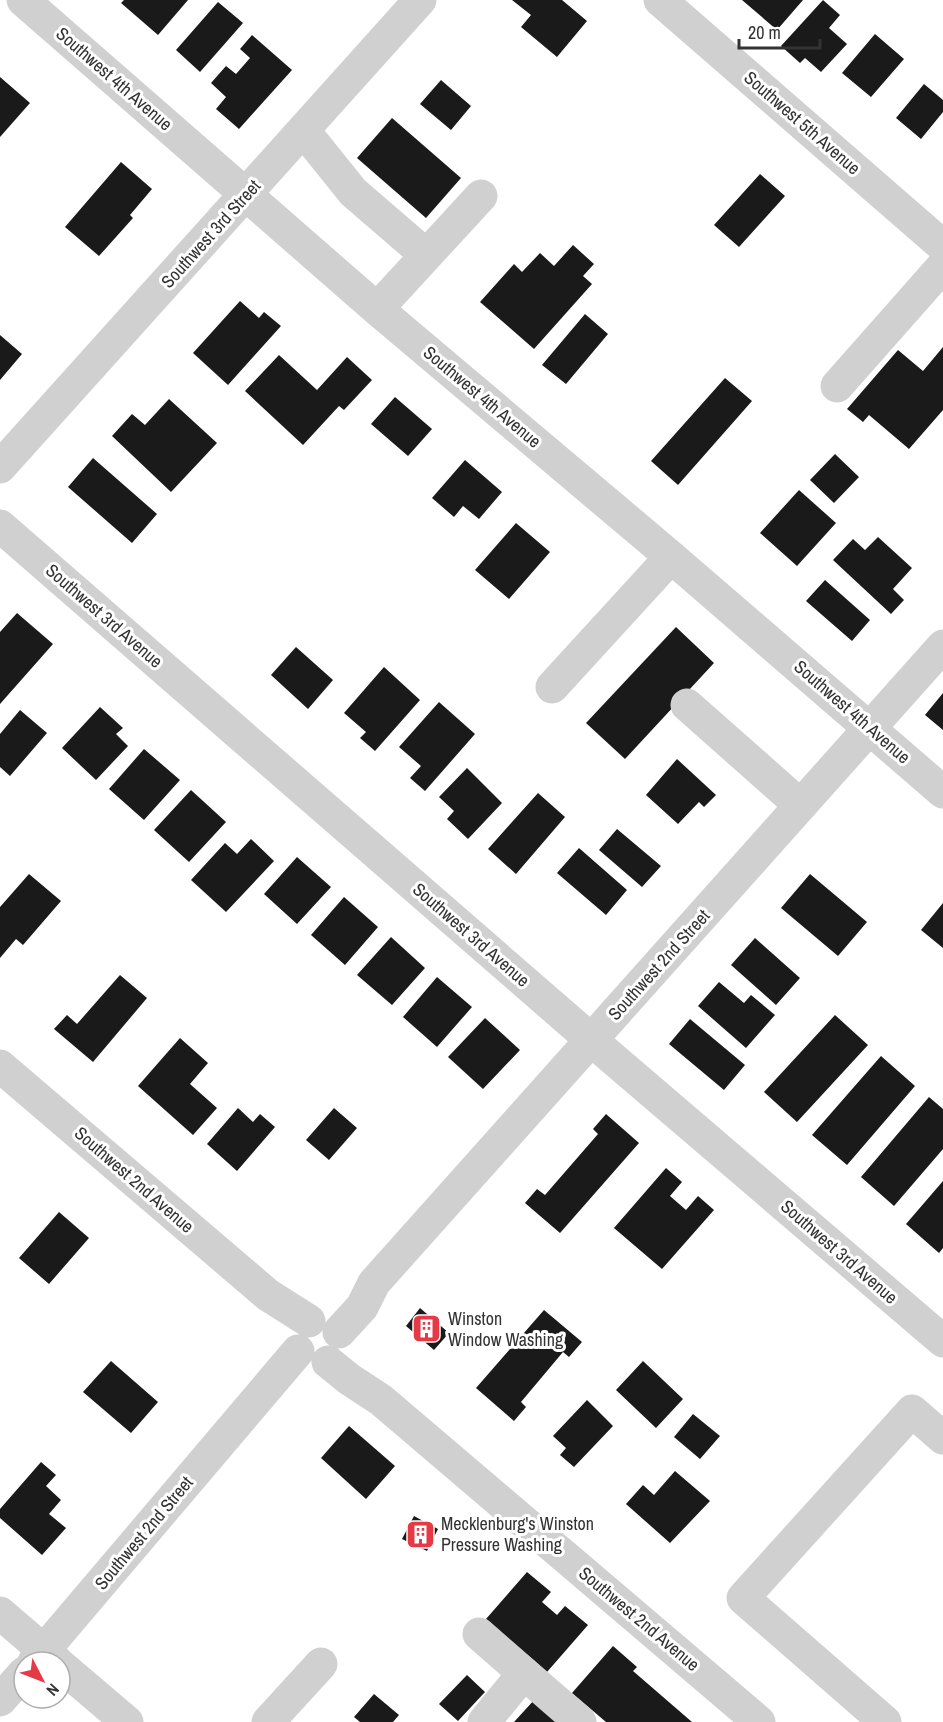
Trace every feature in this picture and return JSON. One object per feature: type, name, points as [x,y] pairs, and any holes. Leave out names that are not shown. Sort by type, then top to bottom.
[{"type":"street","name":"Southwest 4th Avenue","points":[[23,0],[377,309],[671,557],[943,792]]},
{"type":"street","name":"Southwest 3rd Street","points":[[0,467],[420,0]]},
{"type":"street","name":"Southwest 5th Avenue","points":[[660,0],[943,246]]},
{"type":"street","points":[[303,131],[353,192],[426,255]]},
{"type":"street","points":[[377,309],[480,196]]},
{"type":"street","points":[[837,386],[943,266]]},
{"type":"street","name":"Southwest 3rd Avenue","points":[[0,526],[943,1341]]},
{"type":"street","points":[[552,687],[671,557]]},
{"type":"street","name":"Southwest 2nd Street","points":[[55,1650],[254,1404],[280,1396],[319,1341],[362,1307],[374,1283],[943,646]]},
{"type":"street","points":[[687,705],[800,805]]},
{"type":"street","name":"Southwest 2nd Avenue","points":[[0,1066],[319,1341],[356,1362],[381,1400],[759,1722]]},
{"type":"street","points":[[885,1722],[743,1598],[912,1412],[943,1438]]},
{"type":"street","points":[[0,1613],[33,1650]]},
{"type":"street","points":[[479,1634],[580,1722]]},
{"type":"street","points":[[268,1722],[321,1664]]},
{"type":"street","points":[[484,1722],[524,1673]]},
{"type":"street","points":[[72,1683],[127,1722]]},
{"type":"street","name":"Southwest 2nd Street","points":[[0,1700],[12,1690]]},
{"type":"building","points":[[124,0],[188,0],[158,35],[121,3]]},
{"type":"building","points":[[512,0],[562,0],[587,21],[557,57],[521,27],[531,15]]},
{"type":"building","points":[[742,0],[803,0],[777,30]]},
{"type":"building","points":[[823,0],[840,15],[829,28],[847,44],[821,72],[805,58],[800,63],[781,46]]},
{"type":"building","points":[[218,2],[243,23],[200,72],[176,50]]},
{"type":"building","points":[[875,34],[904,59],[871,97],[842,73]]},
{"type":"building","points":[[252,35],[292,70],[239,129],[216,109],[226,97],[211,83],[226,66],[236,74],[250,58],[240,49]]},
{"type":"building","points":[[0,77],[30,103],[0,137]]},
{"type":"building","points":[[441,80],[471,106],[451,130],[420,104]]},
{"type":"building","points":[[924,84],[943,100],[943,112],[921,139],[896,118]]},
{"type":"building","points":[[392,118],[461,178],[426,218],[357,158]]},
{"type":"building","points":[[121,162],[152,189],[130,215],[133,218],[99,256],[65,227]]},
{"type":"building","points":[[760,174],[785,196],[739,247],[714,225]]},
{"type":"building","points":[[573,245],[594,264],[583,276],[592,284],[534,349],[480,302],[514,264],[522,272],[540,253],[554,266]]},
{"type":"building","points":[[240,301],[259,318],[264,312],[281,326],[228,385],[193,353]]},
{"type":"building","points":[[585,314],[608,334],[566,384],[542,365]]},
{"type":"building","points":[[0,335],[22,354],[0,380]]},
{"type":"building","points":[[943,347],[943,410],[909,449],[869,415],[863,422],[847,409],[898,350],[923,371]]},
{"type":"building","points":[[279,355],[317,390],[347,357],[372,380],[344,410],[339,406],[303,445],[245,391]]},
{"type":"building","points":[[725,378],[752,401],[678,485],[651,461]]},
{"type":"building","points":[[395,397],[432,429],[408,456],[371,424]]},
{"type":"building","points":[[169,399],[217,443],[171,492],[112,436],[132,414],[145,425]]},
{"type":"building","points":[[835,454],[859,477],[834,503],[810,480]]},
{"type":"building","points":[[93,458],[157,514],[132,543],[68,487]]},
{"type":"building","points":[[465,460],[502,492],[479,519],[463,506],[454,517],[432,498]]},
{"type":"building","points":[[799,490],[836,523],[797,566],[760,533]]},
{"type":"building","points":[[516,523],[550,552],[509,599],[475,570]]},
{"type":"building","points":[[878,537],[912,568],[893,589],[904,600],[891,614],[833,560],[853,539],[865,550]]},
{"type":"building","points":[[825,580],[870,620],[852,641],[806,601]]},
{"type":"building","points":[[17,613],[53,644],[0,704],[0,632]]},
{"type":"building","points":[[676,627],[714,663],[625,759],[586,723]]},
{"type":"building","points":[[296,647],[333,680],[308,709],[271,675]]},
{"type":"building","points":[[384,667],[420,700],[375,751],[360,738],[366,732],[344,713]]},
{"type":"building","points":[[943,693],[943,730],[925,715]]},
{"type":"building","points":[[439,702],[475,734],[425,791],[410,778],[421,766],[399,747]]},
{"type":"building","points":[[100,707],[123,728],[116,734],[128,746],[96,780],[62,748]]},
{"type":"building","points":[[20,710],[47,733],[10,776],[0,767],[0,734]]},
{"type":"building","points":[[144,749],[180,780],[144,820],[109,789]]},
{"type":"building","points":[[677,759],[716,795],[704,807],[699,802],[678,824],[646,795]]},
{"type":"building","points":[[467,768],[502,803],[468,839],[447,819],[454,811],[439,797]]},
{"type":"building","points":[[191,790],[226,822],[189,862],[154,830]]},
{"type":"building","points":[[538,793],[565,817],[516,874],[488,849]]},
{"type":"building","points":[[617,829],[661,866],[642,887],[599,850]]},
{"type":"building","points":[[251,839],[274,861],[226,912],[191,880],[225,843],[237,854]]},
{"type":"building","points":[[579,848],[627,890],[606,915],[557,873]]},
{"type":"building","points":[[297,857],[331,887],[297,924],[264,894]]},
{"type":"building","points":[[29,874],[61,901],[23,945],[16,939],[0,958],[0,907]]},
{"type":"building","points":[[810,874],[867,922],[838,956],[781,908]]},
{"type":"building","points":[[344,897],[378,927],[345,965],[311,935]]},
{"type":"building","points":[[943,903],[943,948],[921,930]]},
{"type":"building","points":[[391,937],[425,968],[392,1005],[357,975]]},
{"type":"building","points":[[755,938],[800,978],[776,1005],[731,965]]},
{"type":"building","points":[[120,975],[147,998],[93,1062],[54,1029],[67,1015],[77,1024]]},
{"type":"building","points":[[437,977],[472,1007],[437,1047],[403,1017]]},
{"type":"building","points":[[719,982],[744,1003],[751,995],[775,1015],[746,1048],[698,1006]]},
{"type":"building","points":[[835,1015],[868,1045],[797,1122],[764,1092]]},
{"type":"building","points":[[485,1018],[520,1050],[483,1089],[448,1057]]},
{"type":"building","points":[[690,1019],[745,1065],[724,1090],[669,1044]]},
{"type":"building","points":[[180,1038],[208,1063],[190,1084],[217,1108],[193,1135],[138,1086]]},
{"type":"building","points":[[881,1056],[915,1086],[847,1165],[812,1135]]},
{"type":"building","points":[[929,1097],[943,1109],[943,1149],[894,1206],[861,1177]]},
{"type":"building","points":[[238,1108],[253,1122],[260,1114],[275,1127],[237,1171],[207,1144]]},
{"type":"building","points":[[334,1108],[357,1128],[329,1160],[306,1140]]},
{"type":"building","points":[[606,1114],[639,1143],[560,1233],[525,1203],[537,1189],[545,1195],[598,1134],[593,1129]]},
{"type":"building","points":[[666,1168],[682,1182],[670,1196],[686,1210],[698,1196],[714,1210],[662,1269],[614,1228]]},
{"type":"building","points":[[943,1181],[943,1248],[939,1253],[906,1224]]},
{"type":"building","points":[[59,1212],[89,1238],[49,1284],[19,1258]]},
{"type":"building","name":"Winston Window Washing","points":[[420,1308],[449,1333],[434,1350],[406,1326]]},
{"type":"building","points":[[544,1310],[582,1342],[569,1357],[563,1352],[521,1402],[526,1407],[514,1421],[476,1388]]},
{"type":"building","points":[[111,1361],[158,1402],[131,1433],[83,1392]]},
{"type":"building","points":[[643,1361],[683,1399],[656,1428],[616,1390]]},
{"type":"building","points":[[587,1400],[613,1426],[574,1467],[560,1455],[566,1448],[553,1436]]},
{"type":"building","points":[[693,1414],[720,1436],[700,1459],[674,1437]]},
{"type":"building","points":[[349,1426],[395,1466],[366,1499],[321,1458]]},
{"type":"building","points":[[41,1462],[56,1475],[46,1486],[61,1500],[49,1514],[66,1528],[42,1555],[0,1518],[0,1509]]},
{"type":"building","points":[[675,1471],[710,1501],[670,1543],[626,1504],[643,1485],[654,1495]]},
{"type":"building","name":"Mecklenburg's Winston Pressure Washing","points":[[414,1516],[438,1529],[427,1551],[402,1539]]},
{"type":"building","points":[[527,1572],[551,1592],[542,1602],[557,1615],[565,1606],[588,1625],[547,1672],[486,1619]]},
{"type":"building","points":[[613,1646],[637,1667],[633,1671],[692,1722],[606,1722],[572,1693]]},
{"type":"building","points":[[467,1675],[485,1692],[458,1721],[439,1704]]},
{"type":"building","points":[[374,1694],[399,1715],[393,1722],[360,1722],[354,1717]]},
{"type":"building","points":[[535,1699],[560,1722],[514,1722]]},
{"type":"place","name":"Winston Window Washing","points":[[427,1329]]},
{"type":"place","name":"Mecklenburg's Winston Pressure Washing","points":[[420,1534]]}]
